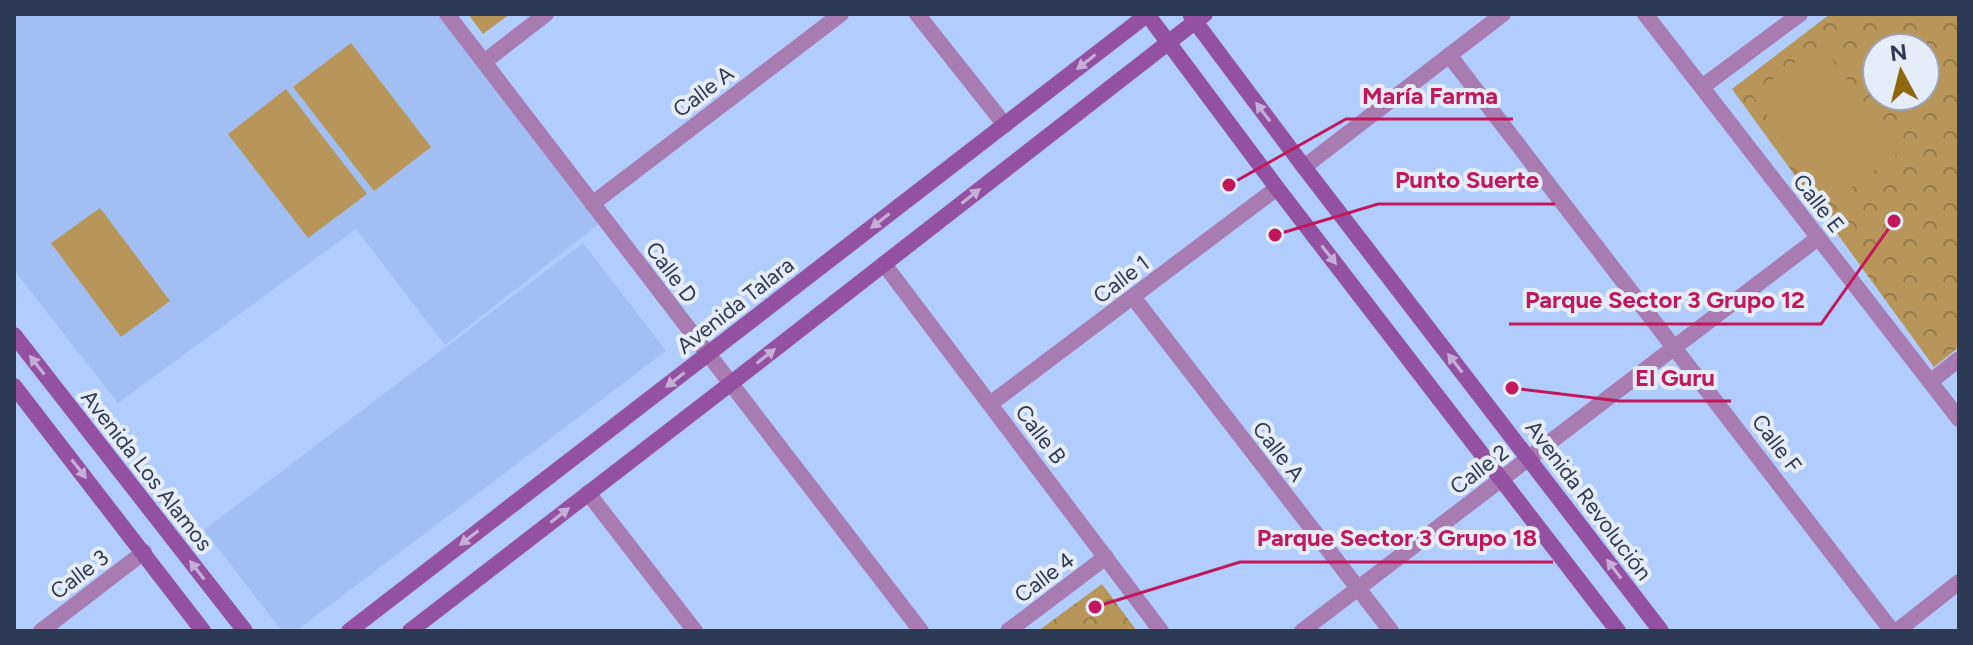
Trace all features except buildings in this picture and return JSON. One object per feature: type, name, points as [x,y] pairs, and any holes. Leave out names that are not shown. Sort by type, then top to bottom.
[{"type":"street","name":"Calle D","points":[[447,14],[921,631]]},
{"type":"street","points":[[484,62],[546,14]]},
{"type":"street","name":"Calle A","points":[[592,204],[841,14]]},
{"type":"street","points":[[917,14],[1005,125]]},
{"type":"street","points":[[1147,14],[1618,631]]},
{"type":"street","name":"Avenida Talara","points":[[349,631],[1147,14]]},
{"type":"street","points":[[1304,167],[1503,14]]},
{"type":"street","name":"Calle E","points":[[1645,14],[1959,419]]},
{"type":"street","points":[[1702,87],[1800,14]]},
{"type":"street","points":[[410,631],[1169,42],[1197,17]]},
{"type":"street","name":"Avenida Revolución","points":[[1197,17],[1304,167],[1661,631]]},
{"type":"street","name":"Calle F","points":[[1449,55],[1894,631]]},
{"type":"street","name":"Calle 1","points":[[990,404],[1277,188]]},
{"type":"street","name":"Calle 2","points":[[1302,631],[1818,238]]},
{"type":"street","name":"Calle B","points":[[884,264],[1161,631]]},
{"type":"street","name":"Calle A","points":[[1133,297],[1391,631]]},
{"type":"street","name":"Avenida Los Alamos","points":[[14,335],[245,631]]},
{"type":"street","points":[[1930,382],[1959,359]]},
{"type":"street","points":[[14,386],[203,631]]},
{"type":"street","points":[[588,493],[695,631]]},
{"type":"street","name":"Calle 3","points":[[41,631],[144,552]]},
{"type":"street","name":"Calle 4","points":[[1008,631],[1106,557]]},
{"type":"street","points":[[1894,631],[1959,582]]},
{"type":"shaded area","points":[[14,14],[437,14],[600,223],[445,345],[356,229],[118,403],[14,270]]},
{"type":"shaded area","points":[[583,243],[666,351],[296,631],[282,631],[204,530]]},
{"type":"green space","points":[[468,14],[510,14],[483,34]]},
{"type":"green space","points":[[1830,14],[1959,14],[1959,347],[1934,367],[1732,89]]},
{"type":"green space","points":[[351,43],[431,147],[374,191],[293,87]]},
{"type":"green space","points":[[1820,44],[1861,98],[1861,112],[1872,112],[1901,150],[1832,202],[1752,95]]},
{"type":"green space","points":[[286,89],[367,194],[308,238],[228,134]]},
{"type":"green space","points":[[100,208],[170,301],[121,337],[51,243]]},
{"type":"green space","points":[[1102,584],[1137,631],[1038,631]]},
{"type":"place","name":"María Farma","points":[[1229,185]]},
{"type":"place","name":"Parque Sector 3 Grupo 12","points":[[1894,221]]},
{"type":"place","name":"Punto Suerte","points":[[1275,235]]},
{"type":"place","name":"El Guru","points":[[1512,388]]},
{"type":"place","name":"Parque Sector 3 Grupo 18","points":[[1095,607]]}]
